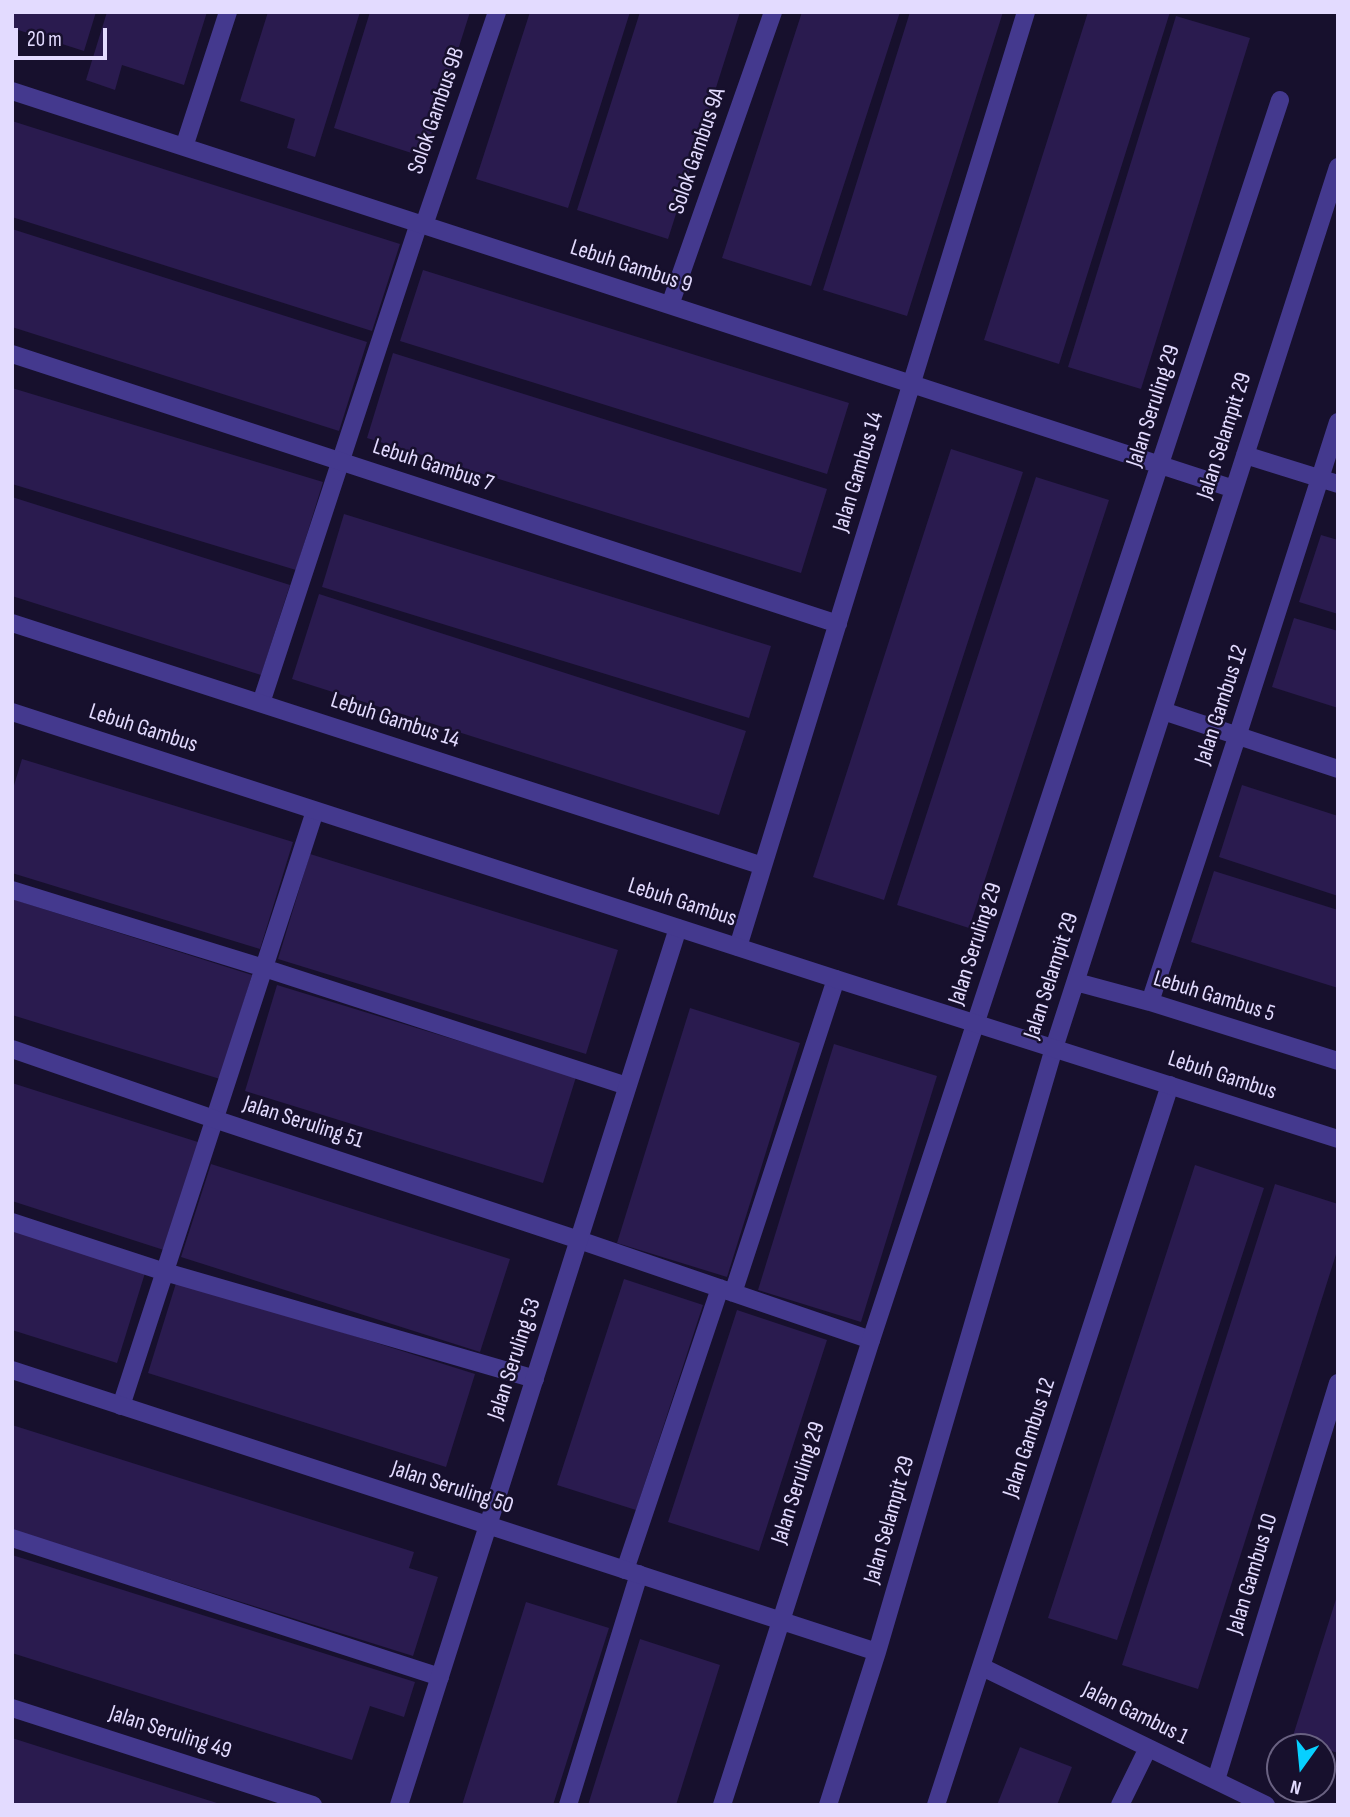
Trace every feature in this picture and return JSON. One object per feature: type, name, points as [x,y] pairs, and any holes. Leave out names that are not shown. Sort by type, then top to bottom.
[{"type":"street","points":[[184,147],[228,12]]},
{"type":"street","name":"Solok Gambus 9B","points":[[261,703],[421,224],[497,12]]},
{"type":"street","name":"Solok Gambus 9A","points":[[670,305],[773,12]]},
{"type":"street","name":"Jalan Gambus 14","points":[[738,947],[1026,12]]},
{"type":"street","name":"Lebuh Gambus 9","points":[[12,91],[1234,489]]},
{"type":"street","name":"Jalan Seruling 29","points":[[722,1805],[871,1340],[1280,100]]},
{"type":"street","name":"Jalan Selampit 29","points":[[828,1805],[877,1652],[1054,1048],[1338,167]]},
{"type":"street","name":"Lebuh Gambus 7","points":[[12,354],[838,624]]},
{"type":"street","name":"Jalan Gambus 12","points":[[1150,1002],[1338,422]]},
{"type":"street","points":[[1245,455],[1338,484]]},
{"type":"street","name":"Lebuh Gambus 14","points":[[12,622],[763,866]]},
{"type":"street","points":[[1163,711],[1338,769]]},
{"type":"street","name":"Lebuh Gambus","points":[[12,712],[1338,1139]]},
{"type":"street","points":[[121,1406],[315,811]]},
{"type":"street","points":[[12,890],[264,968],[627,1086]]},
{"type":"street","name":"Jalan Seruling 53","points":[[399,1805],[678,928]]},
{"type":"street","points":[[568,1805],[632,1572],[836,979]]},
{"type":"street","name":"Lebuh Gambus 5","points":[[1076,982],[1338,1060]]},
{"type":"street","name":"Jalan Seruling 51","points":[[12,1049],[871,1340]]},
{"type":"street","name":"Jalan Gambus 12","points":[[936,1805],[1170,1085]]},
{"type":"street","points":[[12,1222],[165,1272],[535,1378]]},
{"type":"street","name":"Jalan Seruling 50","points":[[12,1370],[877,1652]]},
{"type":"street","name":"Jalan Gambus 10","points":[[1216,1780],[1338,1383]]},
{"type":"street","points":[[12,1538],[440,1677]]},
{"type":"street","name":"Jalan Gambus 1","points":[[982,1667],[1266,1805]]},
{"type":"street","name":"Jalan Seruling 49","points":[[12,1708],[313,1805]]},
{"type":"street","points":[[1120,1805],[1148,1748]]},
{"type":"building","points":[[12,12],[96,12],[84,51],[12,28]]},
{"type":"building","points":[[107,12],[207,12],[184,85],[122,65],[115,90],[86,80]]},
{"type":"building","points":[[268,12],[360,12],[315,157],[287,148],[295,119],[240,101]]},
{"type":"building","points":[[370,12],[470,12],[424,157],[334,128]]},
{"type":"building","points":[[530,12],[630,12],[568,208],[476,179]]},
{"type":"building","points":[[640,12],[740,12],[668,239],[577,210]]},
{"type":"building","points":[[802,12],[900,12],[811,286],[722,258]]},
{"type":"building","points":[[910,12],[1003,12],[907,316],[823,290]]},
{"type":"building","points":[[1088,12],[1170,12],[1059,364],[984,340]]},
{"type":"building","points":[[1176,16],[1250,38],[1141,389],[1068,367]]},
{"type":"building","points":[[12,121],[400,244],[372,331],[12,217]]},
{"type":"building","points":[[12,229],[367,342],[339,431],[12,327]]},
{"type":"building","points":[[423,270],[849,403],[827,474],[400,341]]},
{"type":"building","points":[[393,353],[827,489],[801,573],[367,438]]},
{"type":"building","points":[[12,388],[323,482],[296,570],[12,484]]},
{"type":"building","points":[[951,449],[1023,472],[884,900],[813,877]]},
{"type":"building","points":[[1036,477],[1109,500],[969,928],[897,905]]},
{"type":"building","points":[[12,497],[290,585],[261,675],[12,596]]},
{"type":"building","points":[[344,514],[771,646],[749,718],[322,587]]},
{"type":"building","points":[[1321,535],[1338,540],[1338,614],[1299,602]]},
{"type":"building","points":[[319,594],[746,731],[719,815],[292,679]]},
{"type":"building","points":[[1294,618],[1338,631],[1338,708],[1272,687]]},
{"type":"building","points":[[22,759],[293,842],[260,949],[12,873],[12,792]]},
{"type":"building","points":[[1242,785],[1338,816],[1338,896],[1219,857]]},
{"type":"building","points":[[310,854],[618,950],[586,1054],[278,959]]},
{"type":"building","points":[[1214,871],[1338,910],[1338,988],[1191,942]]},
{"type":"building","points":[[12,899],[252,975],[220,1079],[12,1015]]},
{"type":"building","points":[[277,985],[576,1077],[543,1183],[245,1091]]},
{"type":"building","points":[[690,1008],[800,1043],[727,1277],[617,1243]]},
{"type":"building","points":[[834,1044],[937,1076],[861,1322],[758,1290]]},
{"type":"building","points":[[12,1083],[201,1143],[167,1251],[12,1201]]},
{"type":"building","points":[[211,1164],[510,1259],[480,1352],[181,1257]]},
{"type":"building","points":[[1195,1165],[1264,1188],[1117,1640],[1048,1618]]},
{"type":"building","points":[[1275,1184],[1338,1204],[1338,1248],[1198,1689],[1122,1665]]},
{"type":"building","points":[[12,1230],[145,1273],[117,1363],[12,1330]]},
{"type":"building","points":[[624,1279],[703,1305],[636,1510],[557,1485]]},
{"type":"building","points":[[177,1280],[475,1374],[446,1467],[148,1373]]},
{"type":"building","points":[[737,1310],[827,1340],[759,1551],[668,1522]]},
{"type":"building","points":[[12,1425],[414,1552],[409,1568],[438,1577],[413,1656],[12,1530]]},
{"type":"building","points":[[12,1555],[415,1682],[404,1717],[370,1706],[352,1760],[12,1653]]},
{"type":"building","points":[[1338,1596],[1338,1753],[1336,1733],[1294,1733]]},
{"type":"building","points":[[526,1602],[609,1628],[553,1805],[462,1805]]},
{"type":"building","points":[[640,1639],[720,1665],[676,1805],[588,1805]]},
{"type":"building","points":[[12,1738],[220,1804],[220,1805],[12,1805]]},
{"type":"building","points":[[1020,1747],[1072,1767],[1057,1805],[997,1805]]}]
